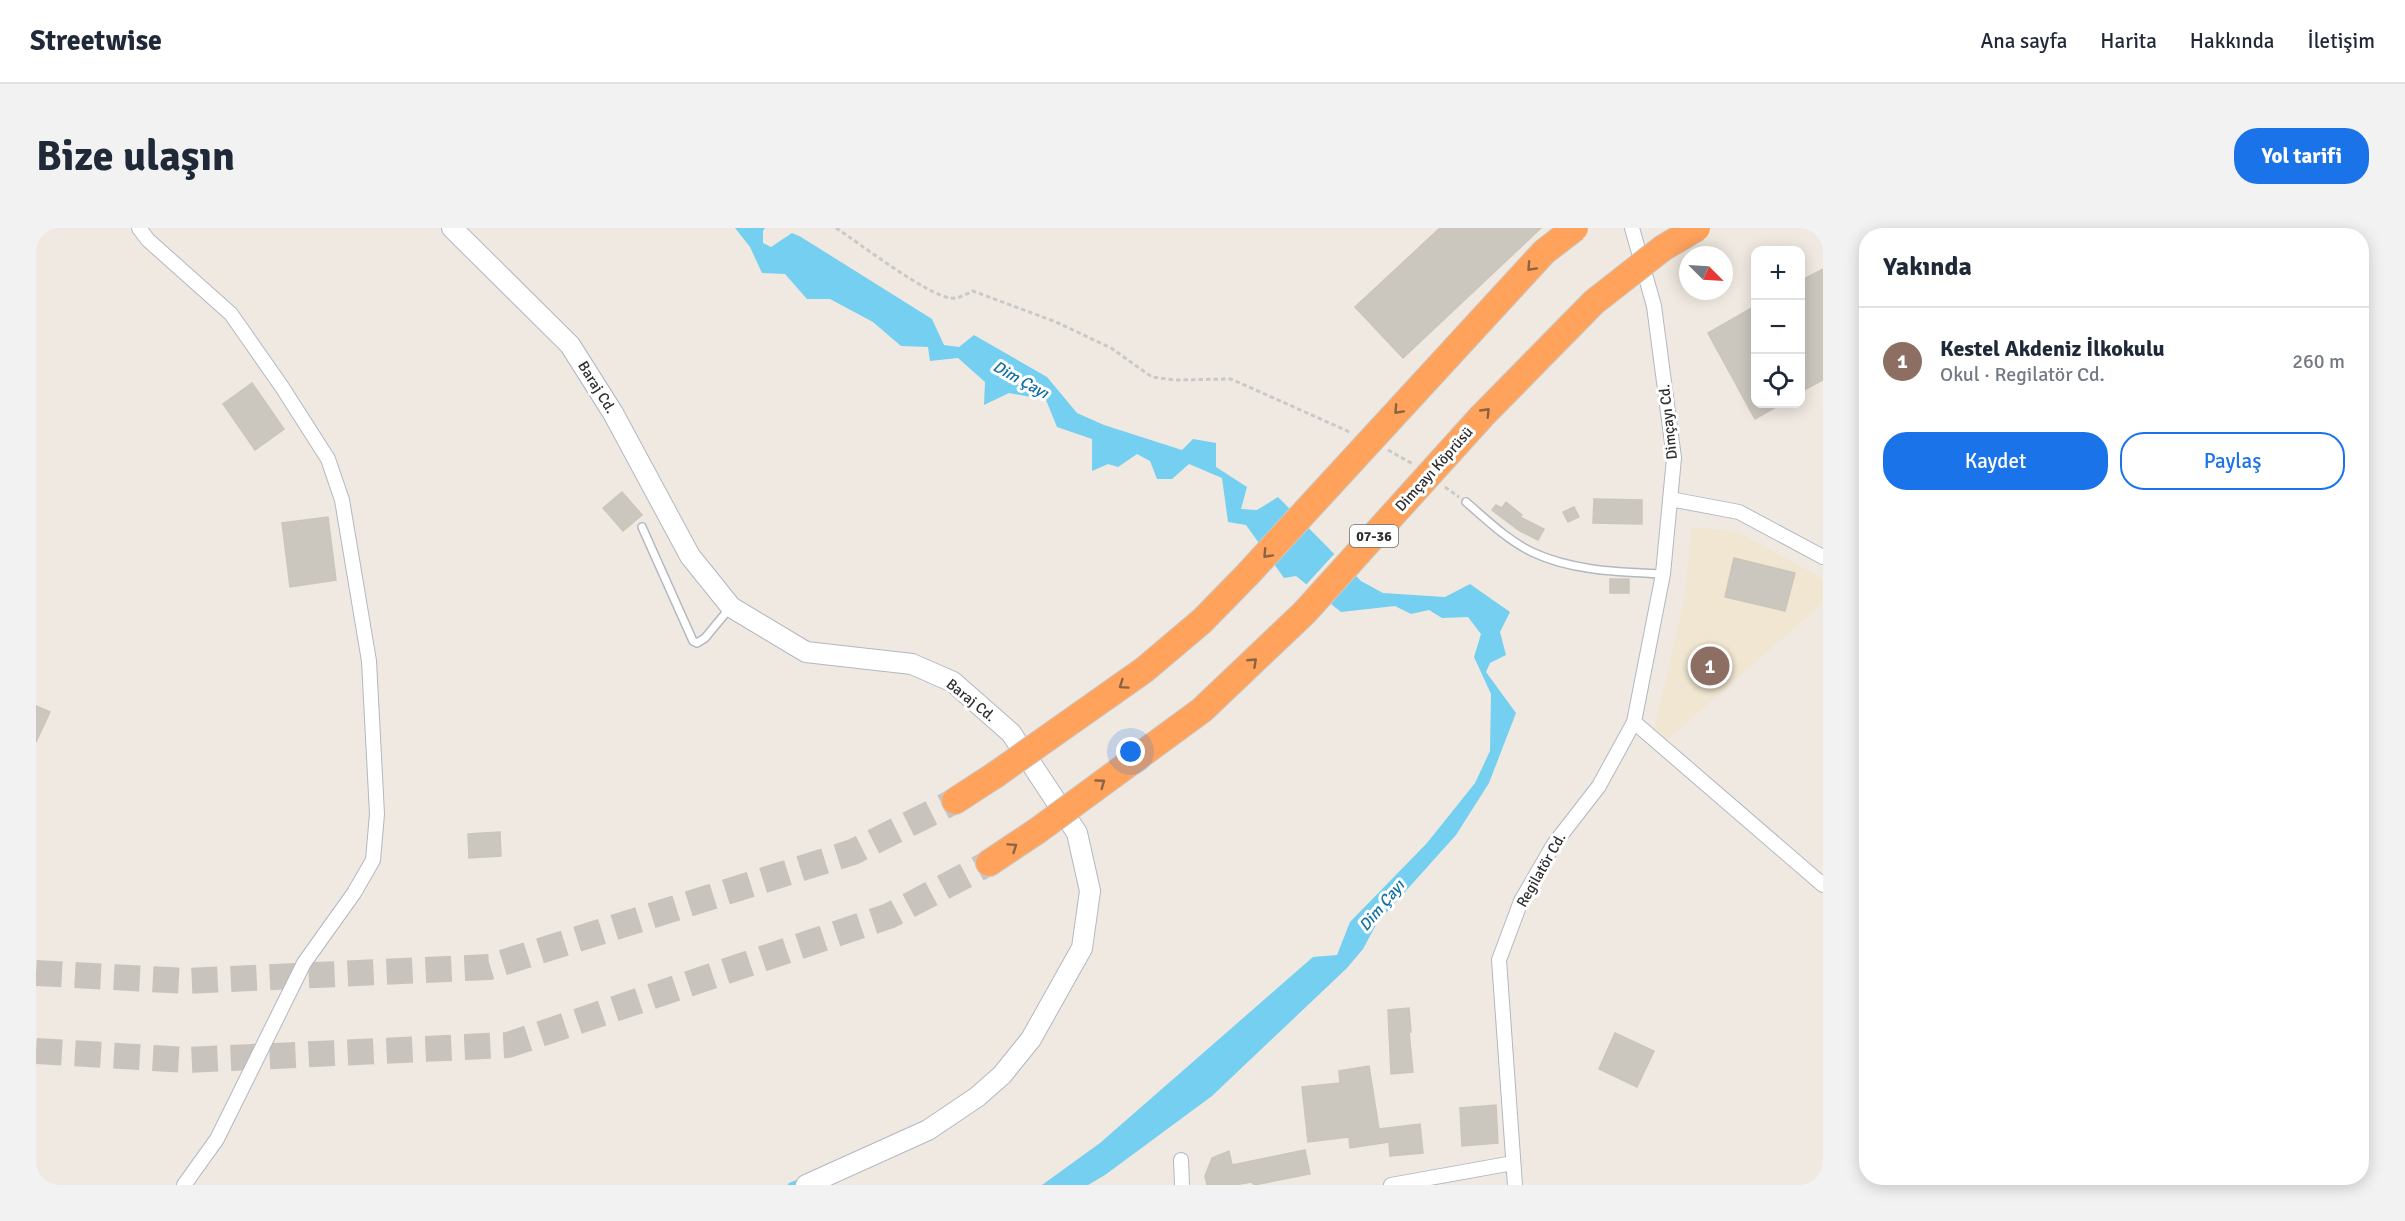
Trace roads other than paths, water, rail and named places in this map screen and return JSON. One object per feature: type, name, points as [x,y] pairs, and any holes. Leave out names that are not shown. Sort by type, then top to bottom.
[{"type":"highway","points":[[955,801],[1144,670],[1202,621],[1544,252],[1575,228]]},
{"type":"highway","name":"Dimçayı Köprüsü","points":[[989,863],[1037,831],[1202,710],[1305,612],[1482,416],[1594,302],[1663,248],[1698,228]]},
{"type":"street","points":[[140,228],[148,240],[231,314],[328,459],[342,500],[369,661],[377,814],[373,860],[354,893],[304,963],[217,1139],[184,1185]]},
{"type":"street","name":"Baraj Cd.","points":[[452,228],[570,345],[613,413],[690,556],[731,607],[806,652],[912,664],[953,682],[1011,733],[1077,833],[1090,891],[1082,948],[1031,1039],[1002,1075],[977,1098],[928,1130],[806,1185]]},
{"type":"street","name":"Dimçayı Cd.","points":[[1632,228],[1654,306],[1674,458],[1663,574]]},
{"type":"street","points":[[1670,499],[1739,512],[1823,557]]},
{"type":"street","name":"Regilatör Cd.","points":[[1515,1185],[1499,960],[1527,891],[1554,844],[1599,786],[1634,722],[1663,574]]},
{"type":"street","points":[[1634,722],[1823,885]]},
{"type":"street","points":[[1181,1160],[1182,1185]]},
{"type":"street","points":[[1390,1185],[1513,1163]]},
{"type":"lane","points":[[1466,502],[1504,534],[1531,552],[1553,560],[1603,571],[1663,574]]},
{"type":"lane","points":[[642,528],[693,641],[697,643],[705,638],[731,607]]},
{"type":"water","name":"Dim Çayı","points":[[735,228],[765,228],[763,243],[771,247],[792,233],[801,237],[932,319],[944,345],[959,347],[974,335],[1047,377],[1077,413],[1104,425],[1182,450],[1193,439],[1216,443],[1216,467],[1247,487],[1241,509],[1257,510],[1278,497],[1361,581],[1383,593],[1445,597],[1470,584],[1510,612],[1500,632],[1506,655],[1490,663],[1486,672],[1516,713],[1489,783],[1456,835],[1377,923],[1363,949],[1347,968],[1212,1096],[1088,1185],[1042,1185],[1100,1143],[1313,957],[1337,955],[1350,922],[1427,843],[1475,783],[1490,751],[1491,694],[1474,657],[1481,634],[1468,617],[1442,618],[1429,610],[1411,614],[1395,606],[1341,612],[1296,576],[1284,578],[1246,525],[1228,522],[1222,478],[1189,464],[1172,479],[1157,479],[1150,461],[1137,454],[1118,467],[1108,464],[1092,471],[1092,439],[1057,427],[1046,400],[1009,393],[984,405],[985,382],[958,358],[930,361],[928,347],[901,346],[873,322],[830,299],[807,299],[785,274],[762,273],[750,247]]},
{"type":"waterway","points":[[790,1185],[802,1180]]},
{"type":"tunnel","points":[[36,973],[187,981],[489,967],[853,852],[955,801]]},
{"type":"tunnel","points":[[36,1051],[188,1060],[508,1045],[889,916],[989,863]]},
{"type":"place","name":"Kestel Akdeniz İlkokulu","points":[[1710,666]]}]
